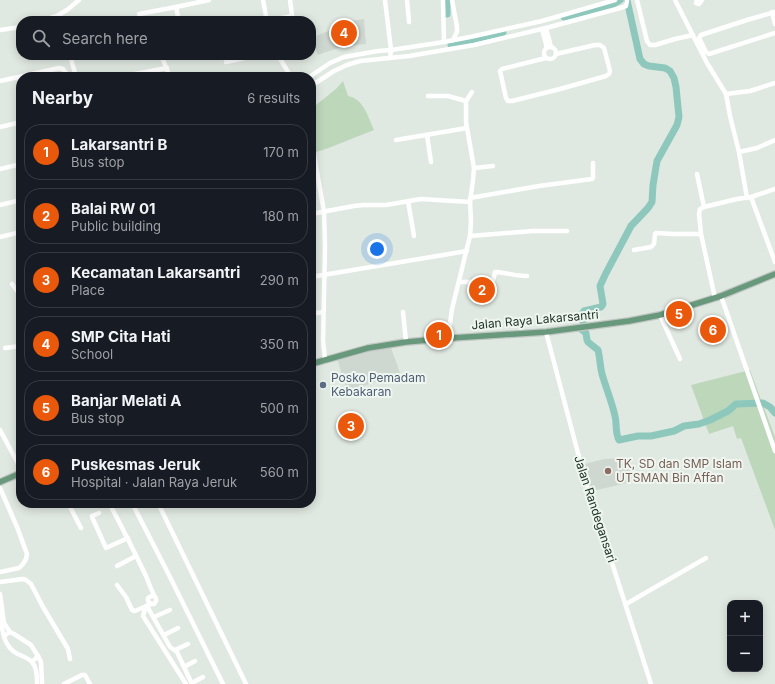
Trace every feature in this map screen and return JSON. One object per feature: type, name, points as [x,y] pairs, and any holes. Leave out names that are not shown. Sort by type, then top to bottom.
[{"type":"main road","name":"Jalan Raya Lakarsantri","points":[[316,363],[368,348],[406,342],[546,332],[629,321],[660,315],[718,297],[775,274]]},
{"type":"main road","points":[[0,482],[16,475]]},
{"type":"street","points":[[57,16],[80,0]]},
{"type":"street","points":[[139,14],[209,0]]},
{"type":"street","points":[[263,0],[267,16]]},
{"type":"street","points":[[290,0],[291,16]]},
{"type":"street","points":[[385,0],[390,58]]},
{"type":"street","points":[[407,0],[409,22]]},
{"type":"street","points":[[443,0],[444,42]]},
{"type":"street","points":[[452,0],[457,27],[454,40]]},
{"type":"street","points":[[316,72],[330,63],[344,57],[543,26],[615,0]]},
{"type":"street","points":[[316,83],[334,70],[360,61],[409,56],[474,44],[626,6],[627,0]]},
{"type":"street","points":[[637,0],[647,41],[650,45],[693,35]]},
{"type":"street","points":[[675,0],[707,63],[726,94],[749,197],[775,262]]},
{"type":"street","points":[[697,0],[696,3],[699,4],[702,0]]},
{"type":"street","points":[[176,7],[178,16]]},
{"type":"street","points":[[775,24],[774,12],[709,32],[698,38],[706,52],[709,54],[775,33]]},
{"type":"street","points":[[444,17],[455,17]]},
{"type":"street","points":[[543,26],[549,48]]},
{"type":"street","points":[[0,30],[16,28]]},
{"type":"street","points":[[600,45],[604,48],[610,71],[609,74],[560,89],[508,101],[500,71],[502,69],[546,58],[552,59],[556,54],[600,45]]},
{"type":"street","points":[[549,48],[555,50],[556,54]]},
{"type":"street","points":[[546,58],[544,56],[544,52],[549,48]]},
{"type":"street","points":[[71,60],[75,72]]},
{"type":"street","points":[[164,60],[168,72]]},
{"type":"street","points":[[226,62],[235,60]]},
{"type":"street","points":[[281,60],[288,72]]},
{"type":"street","points":[[41,72],[59,68],[63,69],[65,72]]},
{"type":"street","points":[[146,72],[167,68]]},
{"type":"street","points":[[0,81],[16,77]]},
{"type":"street","points":[[726,94],[750,91],[775,83]]},
{"type":"street","points":[[448,338],[452,309],[470,236],[470,200],[474,168],[466,122],[466,101],[472,92]]},
{"type":"street","points":[[428,96],[448,96],[466,101]]},
{"type":"street","points":[[0,127],[16,123]]},
{"type":"street","points":[[396,140],[467,128]]},
{"type":"street","points":[[427,135],[431,162]]},
{"type":"street","points":[[739,152],[757,148],[775,140]]},
{"type":"street","points":[[316,213],[354,206],[386,205],[427,199],[470,200],[539,186],[592,180],[593,163]]},
{"type":"street","points":[[0,169],[16,165]]},
{"type":"street","points":[[316,166],[324,212],[325,275],[323,341],[325,360]]},
{"type":"street","points":[[474,168],[493,166]]},
{"type":"street","points":[[697,174],[704,207]]},
{"type":"street","points":[[775,189],[749,197],[704,207],[700,209],[699,214],[701,234],[718,297],[775,451]]},
{"type":"street","points":[[0,204],[16,201]]},
{"type":"street","points":[[408,201],[414,236]]},
{"type":"street","points":[[470,236],[533,231],[567,231]]},
{"type":"street","points":[[0,237],[16,233]]},
{"type":"street","points":[[634,250],[651,247],[654,244],[656,233],[701,234]]},
{"type":"street","points":[[316,276],[467,251]]},
{"type":"street","points":[[459,282],[490,282],[493,281],[495,272],[515,276],[527,276]]},
{"type":"street","points":[[12,284],[16,290]]},
{"type":"street","points":[[316,313],[323,312]]},
{"type":"street","points":[[403,312],[406,342]]},
{"type":"street","points":[[660,315],[680,359]]},
{"type":"street","name":"Jalan Randegansari","points":[[546,332],[584,476],[651,684]]},
{"type":"street","points":[[5,348],[16,347]]},
{"type":"street","points":[[0,430],[16,460]]},
{"type":"street","points":[[0,488],[27,554],[26,559],[19,568],[0,572]]},
{"type":"street","points":[[71,508],[81,528]]},
{"type":"street","points":[[112,508],[151,586],[156,601],[154,604],[134,611],[132,610],[126,597],[117,586]]},
{"type":"street","points":[[135,508],[223,684]]},
{"type":"street","points":[[160,508],[246,684]]},
{"type":"street","points":[[98,513],[92,517],[106,548],[128,538]]},
{"type":"street","points":[[117,566],[136,556]]},
{"type":"street","points":[[626,604],[706,558]]},
{"type":"street","points":[[0,582],[26,580],[31,584],[68,649],[70,659]]},
{"type":"street","points":[[0,594],[4,623],[10,632],[31,645],[38,656],[41,662],[42,684]]},
{"type":"street","points":[[148,605],[170,647],[175,650],[184,667],[190,684]]},
{"type":"street","points":[[148,605],[143,616],[190,684]]},
{"type":"street","points":[[154,618],[170,610]]},
{"type":"street","points":[[0,614],[6,641],[14,651],[33,661],[36,668],[37,684]]},
{"type":"street","points":[[164,635],[178,628]]},
{"type":"street","points":[[4,636],[10,632]]},
{"type":"street","points":[[175,650],[188,644]]},
{"type":"street","points":[[33,661],[38,656]]},
{"type":"street","points":[[184,667],[195,661]]},
{"type":"street","points":[[64,684],[82,675],[85,676],[90,684]]},
{"type":"street","points":[[190,684],[203,677]]},
{"type":"shaded area","points":[[364,19],[366,44],[341,47],[318,55],[316,50],[316,36],[336,28],[337,23]]},
{"type":"shaded area","points":[[390,345],[400,373],[347,392],[337,358]]},
{"type":"shaded area","name":"TK, SD dan SMP Islam UTSMAN Bin Affan","points":[[604,459],[630,459],[636,481],[588,492],[581,465]]},
{"type":"green space","points":[[343,81],[348,96],[358,101],[362,105],[374,130],[316,152],[316,105],[336,89]]},
{"type":"green space","points":[[750,370],[775,437],[775,530],[741,438],[737,439],[733,426],[709,434],[691,385]]},
{"type":"waterway","points":[[447,0],[447,14]]},
{"type":"waterway","points":[[564,17],[612,5],[620,0]]},
{"type":"waterway","points":[[583,322],[581,316],[584,311],[601,307],[603,304],[600,286],[606,273],[631,226],[652,202],[657,161],[677,125],[679,117],[676,87],[674,78],[670,71],[665,68],[649,66],[644,64],[640,59],[627,0]]},
{"type":"waterway","points":[[451,45],[503,32]]},
{"type":"waterway","points":[[582,327],[582,330],[586,333],[588,342],[598,350],[602,374],[616,419],[619,440],[638,436],[651,436],[674,431],[684,426],[699,424],[728,411],[736,404],[763,403],[770,407],[775,413]]},
{"type":"place","name":"SMP Cita Hati","points":[[344,33]]},
{"type":"place","name":"Balai RW 01","points":[[482,290]]},
{"type":"place","name":"Banjar Melati A","points":[[679,314]]},
{"type":"place","name":"Puskesmas Jeruk","points":[[713,330]]},
{"type":"place","name":"Lakarsantri B","points":[[439,335]]},
{"type":"place","name":"Posko Pemadam Kebakaran","points":[[323,385]]},
{"type":"place","name":"Kecamatan Lakarsantri","points":[[351,426]]},
{"type":"place","name":"TK, SD dan SMP Islam UTSMAN Bin Affan","points":[[608,471]]}]
